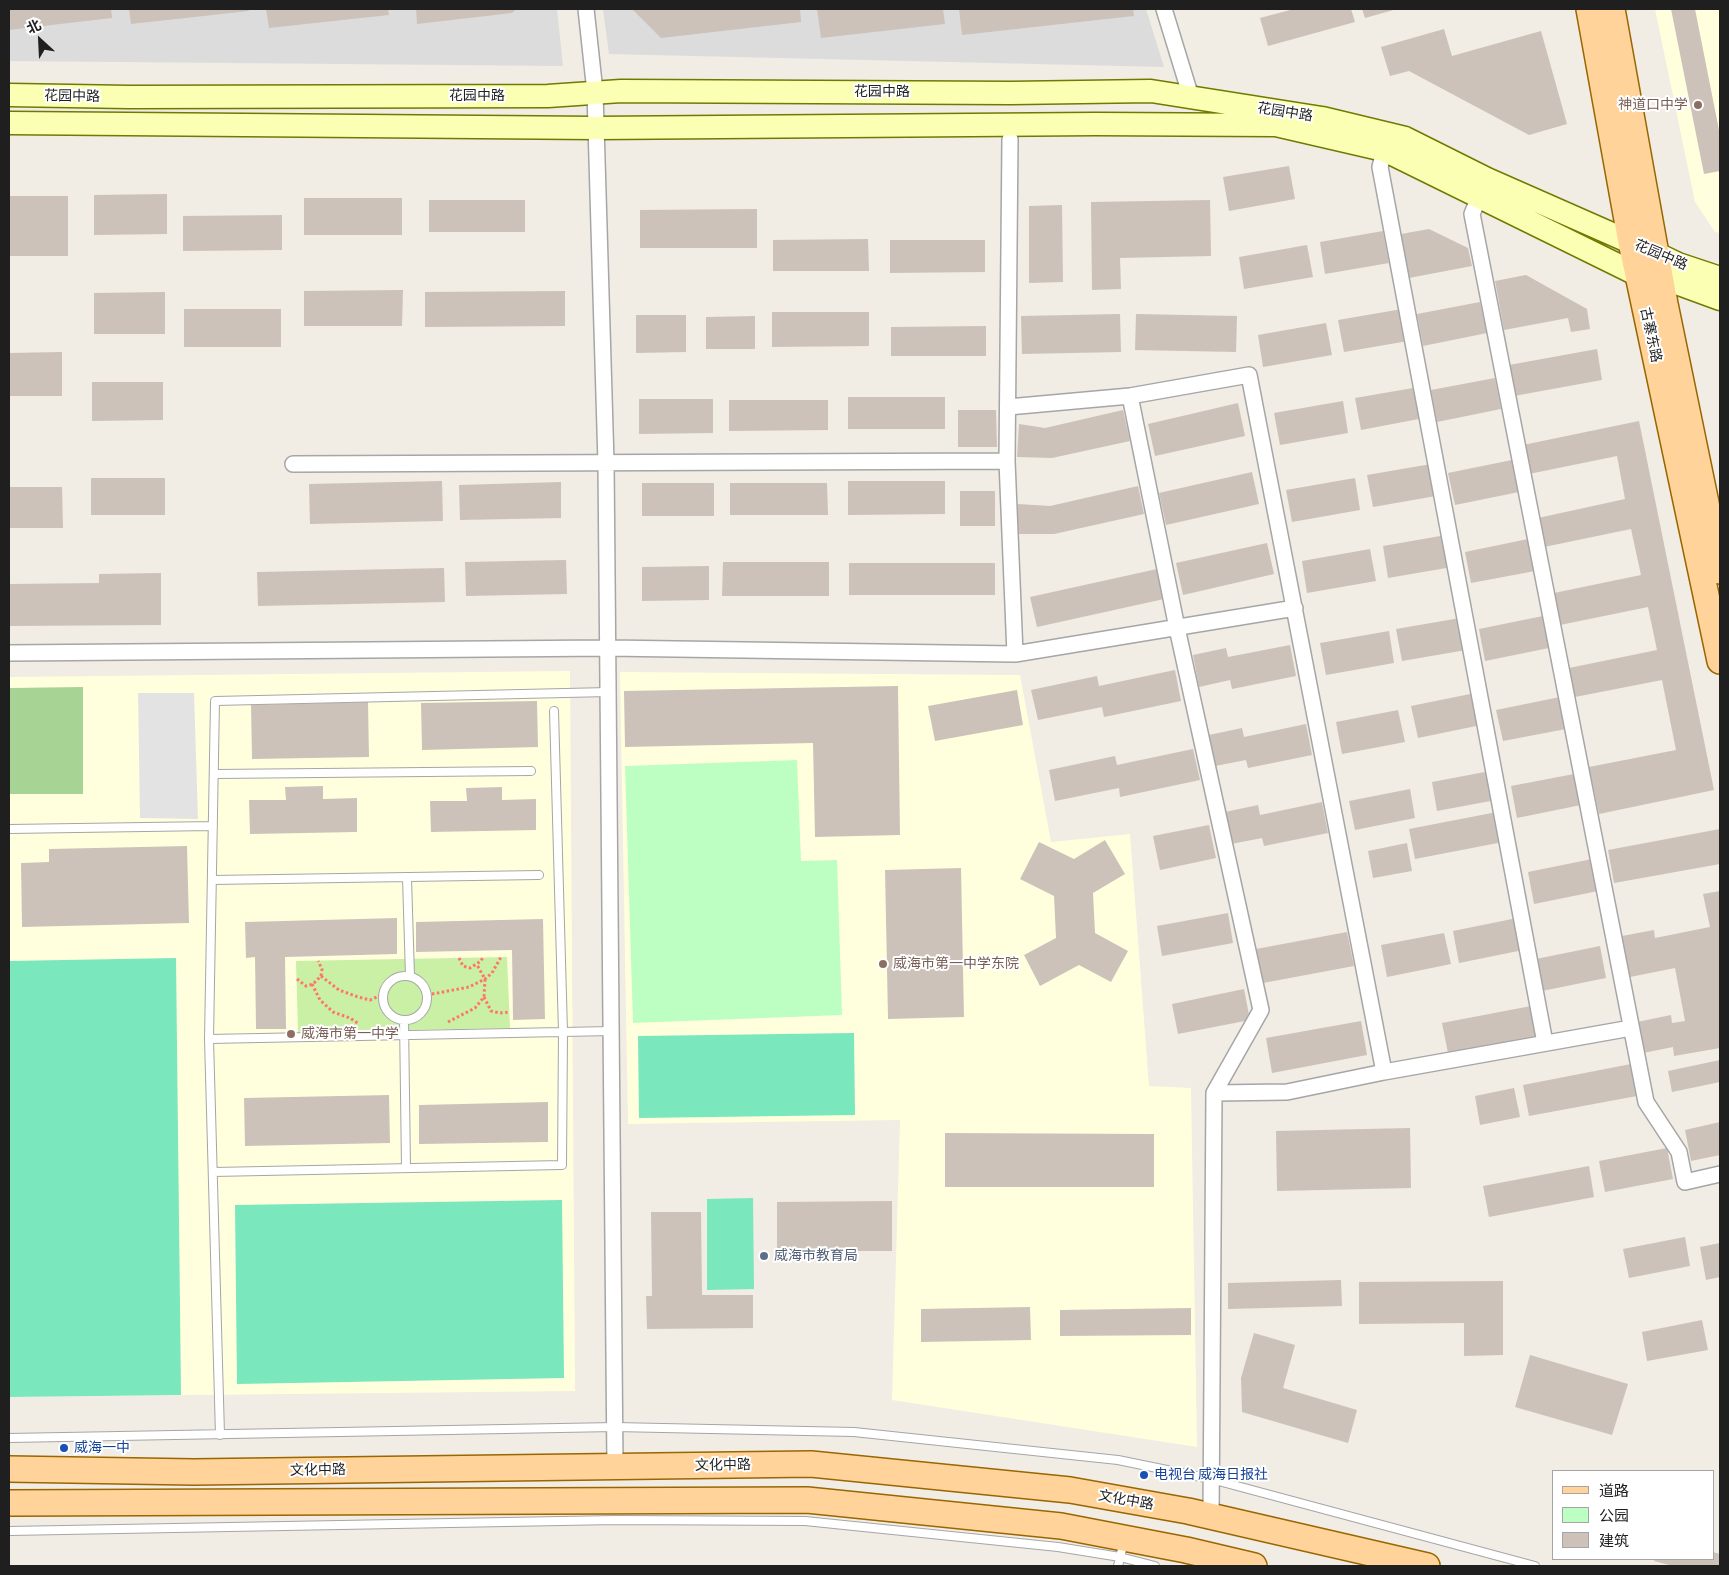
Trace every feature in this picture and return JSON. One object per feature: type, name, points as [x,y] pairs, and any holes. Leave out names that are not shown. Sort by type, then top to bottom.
[{"type":"main road","name":"古寨东路","points":[[1589,9],[1631,242],[1649,276],[1720,571]]},
{"type":"main road","name":"古寨东路","points":[[1612,9],[1655,253],[1649,276],[1720,661]]},
{"type":"main road","name":"花园中路","points":[[9,95],[129,97],[548,96],[621,91],[1011,93],[1151,91],[1322,118],[1386,142],[1406,138],[1483,187],[1631,242],[1678,264],[1720,278]]},
{"type":"main road","points":[[9,123],[596,128],[1094,124],[1276,125],[1386,142]]},
{"type":"main road","points":[[1483,187],[1649,276],[1720,299]]},
{"type":"main road","name":"文化中路","points":[[9,1469],[194,1472],[811,1464],[1070,1490],[1210,1516],[1427,1566]]},
{"type":"main road","points":[[9,1503],[807,1500],[1061,1526],[1122,1548],[1186,1550],[1254,1566]]},
{"type":"street","points":[[586,9],[595,92],[606,463],[615,1466]]},
{"type":"street","points":[[1164,9],[1192,97]]},
{"type":"street","points":[[1010,139],[1007,461],[1015,654]]},
{"type":"street","points":[[1386,142],[1380,167],[1545,1043]]},
{"type":"street","points":[[1483,187],[1472,214],[1646,1102],[1679,1152],[1685,1182],[1720,1174]]},
{"type":"street","points":[[1008,408],[1130,396],[1249,375],[1384,1072]]},
{"type":"street","points":[[1130,396],[1177,628],[1261,1010],[1214,1093],[1210,1516]]},
{"type":"street","points":[[293,464],[1007,461]]},
{"type":"street","points":[[9,653],[608,648],[1015,654],[1295,608]]},
{"type":"street","points":[[1214,1093],[1287,1092],[1384,1072],[1631,1028]]},
{"type":"lane","points":[[220,1435],[209,1039],[215,701],[609,692]]},
{"type":"lane","points":[[213,1172],[562,1164],[563,1032],[554,712]]},
{"type":"lane","points":[[214,774],[531,771]]},
{"type":"lane","points":[[9,829],[213,826]]},
{"type":"lane","points":[[212,880],[539,875]]},
{"type":"lane","points":[[407,878],[410,976]]},
{"type":"lane","points":[[410,976],[422,983],[427,995],[427,1003],[419,1016],[404,1020],[397,1018],[386,1008],[384,994],[390,982],[396,978],[410,976]]},
{"type":"lane","points":[[404,1020],[406,1168]]},
{"type":"lane","points":[[209,1039],[612,1031]]},
{"type":"lane","points":[[9,1438],[615,1426],[854,1432],[1118,1460],[1211,1479],[1535,1566]]},
{"type":"lane","points":[[9,1531],[616,1520],[805,1520],[1058,1547],[1122,1548],[1156,1566]]},
{"type":"lane","points":[[1118,1566],[1122,1548]]},
{"type":"path","points":[[459,958],[463,966],[470,968],[481,962],[483,957]]},
{"type":"path","points":[[427,995],[469,987],[484,980],[492,974],[501,957]]},
{"type":"path","points":[[297,978],[306,986],[312,984],[321,976],[322,968],[318,961]]},
{"type":"path","points":[[477,965],[484,980],[484,997],[491,1011],[509,1012]]},
{"type":"path","points":[[321,976],[339,990],[358,997],[370,1000],[384,994]]},
{"type":"path","points":[[312,984],[320,1000],[333,1012],[350,1018],[360,1025],[366,1036]]},
{"type":"path","points":[[439,1035],[447,1023],[476,1008],[484,997]]},
{"type":"shaded area","points":[[9,9],[557,9],[563,66],[9,61]]},
{"type":"shaded area","points":[[603,9],[1146,9],[1164,67],[609,54]]},
{"type":"shaded area","name":"神道口中学","points":[[1655,9],[1720,9],[1720,233],[1715,232],[1695,202]]},
{"type":"shaded area","name":"威海市第一中学","points":[[570,671],[575,1391],[9,1397],[9,677]]},
{"type":"shaded area","name":"威海市第一中学东院","points":[[620,672],[1020,675],[1051,842],[1130,834],[1149,1086],[1191,1088],[1197,1447],[892,1400],[900,1120],[628,1124]]},
{"type":"shaded area","points":[[138,693],[194,693],[198,819],[140,818]]},
{"type":"green space","points":[[83,687],[83,794],[9,794],[9,688]]},
{"type":"green space","points":[[797,760],[801,861],[837,860],[842,1015],[633,1023],[625,766]]},
{"type":"green space","points":[[507,957],[510,1028],[298,1032],[296,961]]},
{"type":"green space","points":[[176,958],[181,1395],[9,1397],[9,961]]},
{"type":"green space","points":[[854,1033],[855,1115],[639,1118],[638,1036]]},
{"type":"green space","points":[[753,1198],[754,1289],[707,1290],[707,1199]]},
{"type":"green space","points":[[562,1200],[564,1378],[237,1384],[235,1205]]},
{"type":"building","points":[[9,9],[111,9],[112,18],[9,30]]},
{"type":"building","points":[[129,9],[248,9],[249,11],[131,24]]},
{"type":"building","points":[[266,9],[388,9],[389,15],[269,28]]},
{"type":"building","points":[[416,9],[516,9],[512,13],[417,24]]},
{"type":"building","points":[[632,9],[800,9],[801,22],[661,38]]},
{"type":"building","points":[[817,9],[943,9],[945,24],[821,38]]},
{"type":"building","points":[[959,9],[1133,9],[1134,16],[962,35]]},
{"type":"building","points":[[1294,9],[1351,9],[1355,22],[1268,46],[1260,18]]},
{"type":"building","points":[[1362,9],[1397,9],[1365,18]]},
{"type":"building","points":[[1671,9],[1695,9],[1720,135],[1720,171],[1704,174]]},
{"type":"building","points":[[1444,29],[1452,56],[1541,31],[1567,124],[1529,135],[1409,71],[1390,76],[1381,47]]},
{"type":"building","points":[[1289,166],[1295,199],[1229,211],[1223,177]]},
{"type":"building","points":[[167,194],[167,234],[94,235],[94,195]]},
{"type":"building","points":[[9,196],[68,196],[68,256],[9,256]]},
{"type":"building","points":[[304,198],[402,198],[402,235],[304,235]]},
{"type":"building","points":[[429,200],[525,200],[525,232],[429,232]]},
{"type":"building","points":[[1210,200],[1211,256],[1120,258],[1121,289],[1092,290],[1091,202]]},
{"type":"building","points":[[1062,205],[1063,282],[1029,283],[1029,206]]},
{"type":"building","points":[[757,209],[757,248],[640,248],[640,210]]},
{"type":"building","points":[[282,215],[282,250],[183,251],[183,216]]},
{"type":"building","points":[[1429,229],[1468,248],[1472,266],[1409,278],[1401,234]]},
{"type":"building","points":[[1383,231],[1389,263],[1325,274],[1320,242]]},
{"type":"building","points":[[868,239],[869,271],[773,271],[773,240]]},
{"type":"building","points":[[890,240],[985,240],[985,272],[890,273]]},
{"type":"building","points":[[1307,245],[1313,277],[1244,289],[1239,257]]},
{"type":"building","points":[[1526,275],[1587,309],[1590,329],[1571,332],[1568,318],[1504,330],[1495,281]]},
{"type":"building","points":[[403,290],[402,326],[304,326],[304,291]]},
{"type":"building","points":[[565,291],[565,326],[425,327],[425,292]]},
{"type":"building","points":[[165,292],[165,334],[94,334],[94,293]]},
{"type":"building","points":[[1480,302],[1487,333],[1423,346],[1417,314]]},
{"type":"building","points":[[184,309],[281,309],[281,347],[184,347]]},
{"type":"building","points":[[1402,309],[1408,341],[1344,352],[1338,320]]},
{"type":"building","points":[[772,312],[869,312],[869,346],[772,347]]},
{"type":"building","points":[[1120,314],[1121,352],[1022,354],[1021,316]]},
{"type":"building","points":[[1136,314],[1237,316],[1236,352],[1135,350]]},
{"type":"building","points":[[636,315],[686,315],[686,352],[636,353]]},
{"type":"building","points":[[755,316],[755,349],[706,349],[706,317]]},
{"type":"building","points":[[1326,323],[1332,355],[1263,367],[1258,335]]},
{"type":"building","points":[[986,326],[986,356],[891,356],[891,327]]},
{"type":"building","points":[[1597,349],[1602,380],[1514,396],[1509,365]]},
{"type":"building","points":[[62,352],[62,396],[9,396],[9,353]]},
{"type":"building","points":[[1495,378],[1501,409],[1437,422],[1431,390]]},
{"type":"building","points":[[92,382],[163,382],[163,420],[92,421]]},
{"type":"building","points":[[1419,387],[1424,418],[1361,430],[1355,398]]},
{"type":"building","points":[[848,397],[945,397],[945,429],[848,429]]},
{"type":"building","points":[[639,399],[713,399],[713,433],[639,434]]},
{"type":"building","points":[[729,400],[828,400],[828,430],[729,431]]},
{"type":"building","points":[[1343,401],[1348,433],[1280,445],[1274,413]]},
{"type":"building","points":[[1238,403],[1245,436],[1155,456],[1148,424]]},
{"type":"building","points":[[958,410],[996,410],[997,447],[958,447]]},
{"type":"building","points":[[1123,410],[1130,441],[1052,458],[1017,457],[1019,424],[1045,428]]},
{"type":"building","points":[[1639,421],[1714,790],[1599,814],[1589,767],[1676,750],[1662,680],[1575,697],[1569,668],[1657,650],[1648,607],[1560,625],[1554,593],[1641,575],[1631,529],[1544,547],[1538,518],[1625,499],[1617,456],[1529,474],[1523,445]]},
{"type":"building","points":[[1512,460],[1519,492],[1455,505],[1448,473]]},
{"type":"building","points":[[1431,464],[1436,496],[1373,507],[1367,475]]},
{"type":"building","points":[[1252,472],[1259,504],[1166,525],[1159,493]]},
{"type":"building","points":[[91,478],[165,478],[165,515],[91,515]]},
{"type":"building","points":[[1355,478],[1360,510],[1292,522],[1286,490]]},
{"type":"building","points":[[442,481],[443,521],[310,524],[309,484]]},
{"type":"building","points":[[848,481],[945,481],[945,514],[848,515]]},
{"type":"building","points":[[561,482],[561,518],[460,520],[459,485]]},
{"type":"building","points":[[642,483],[714,483],[714,516],[642,516]]},
{"type":"building","points":[[730,483],[827,483],[828,515],[730,515]]},
{"type":"building","points":[[1138,486],[1144,514],[1054,534],[1017,534],[1018,504],[1050,506]]},
{"type":"building","points":[[9,487],[62,487],[63,528],[9,528]]},
{"type":"building","points":[[960,491],[995,491],[995,526],[960,526]]},
{"type":"building","points":[[1446,535],[1452,567],[1388,578],[1383,546]]},
{"type":"building","points":[[1528,539],[1535,571],[1471,583],[1465,552]]},
{"type":"building","points":[[1267,543],[1274,574],[1183,595],[1176,563]]},
{"type":"building","points":[[1370,549],[1376,581],[1307,593],[1302,561]]},
{"type":"building","points":[[566,560],[567,594],[466,596],[465,562]]},
{"type":"building","points":[[723,562],[829,562],[829,596],[722,596]]},
{"type":"building","points":[[849,563],[995,563],[995,595],[849,595]]},
{"type":"building","points":[[709,566],[709,600],[642,601],[642,567]]},
{"type":"building","points":[[444,568],[445,602],[258,606],[257,572]]},
{"type":"building","points":[[1157,569],[1164,599],[1037,627],[1030,597]]},
{"type":"building","points":[[161,573],[161,625],[9,626],[9,584],[99,583],[99,574]]},
{"type":"building","points":[[1543,616],[1549,648],[1485,661],[1479,629]]},
{"type":"building","points":[[1460,618],[1466,650],[1402,661],[1396,629]]},
{"type":"building","points":[[1389,631],[1394,663],[1326,675],[1320,643]]},
{"type":"building","points":[[1290,645],[1296,676],[1232,689],[1230,680],[1199,687],[1193,655],[1226,648],[1228,657]]},
{"type":"building","points":[[1175,670],[1181,701],[1104,717],[1102,707],[1038,720],[1031,690],[1097,676],[1099,686]]},
{"type":"building","points":[[898,686],[900,835],[815,837],[813,743],[625,747],[624,691]]},
{"type":"building","points":[[1017,690],[1023,725],[935,741],[928,706]]},
{"type":"building","points":[[1475,693],[1481,725],[1418,738],[1411,706]]},
{"type":"building","points":[[1560,697],[1566,729],[1503,741],[1496,710]]},
{"type":"building","points":[[537,701],[538,747],[422,750],[421,703]]},
{"type":"building","points":[[368,702],[369,757],[252,759],[251,705]]},
{"type":"building","points":[[1398,710],[1405,742],[1342,754],[1336,722]]},
{"type":"building","points":[[1306,724],[1312,755],[1248,768],[1246,760],[1215,766],[1209,735],[1242,728],[1244,737]]},
{"type":"building","points":[[1193,749],[1200,780],[1120,797],[1119,788],[1055,801],[1049,770],[1115,756],[1117,765]]},
{"type":"building","points":[[1490,771],[1496,800],[1437,811],[1432,782]]},
{"type":"building","points":[[1574,774],[1581,805],[1517,818],[1511,786]]},
{"type":"building","points":[[323,786],[323,799],[357,798],[357,832],[250,834],[249,800],[286,800],[285,787]]},
{"type":"building","points":[[502,787],[502,800],[536,799],[536,830],[431,832],[430,801],[467,801],[466,788]]},
{"type":"building","points":[[1410,789],[1415,818],[1355,830],[1349,801]]},
{"type":"building","points":[[1322,802],[1328,833],[1264,846],[1262,838],[1231,844],[1225,812],[1258,805],[1260,815]]},
{"type":"building","points":[[1497,812],[1503,842],[1415,859],[1409,829]]},
{"type":"building","points":[[1209,825],[1216,858],[1160,870],[1153,836]]},
{"type":"building","points":[[1720,829],[1720,864],[1614,883],[1608,850]]},
{"type":"building","points":[[1105,840],[1125,874],[1093,893],[1095,933],[1128,951],[1111,982],[1079,965],[1040,986],[1024,955],[1056,938],[1054,896],[1020,879],[1039,842],[1074,859]]},
{"type":"building","points":[[1407,843],[1412,871],[1373,878],[1368,851]]},
{"type":"building","points":[[187,846],[189,923],[22,927],[21,863],[49,862],[49,849]]},
{"type":"building","points":[[1592,859],[1598,891],[1534,904],[1528,872]]},
{"type":"building","points":[[961,868],[964,1017],[888,1019],[885,870]]},
{"type":"building","points":[[1720,891],[1720,1048],[1674,1056],[1673,1047],[1643,1053],[1637,1022],[1671,1015],[1672,1023],[1685,1021],[1675,968],[1630,977],[1622,936],[1654,930],[1655,938],[1710,927],[1703,894]]},
{"type":"building","points":[[1228,913],[1233,943],[1162,956],[1157,926]]},
{"type":"building","points":[[397,918],[397,954],[285,957],[286,1029],[256,1029],[255,957],[246,958],[245,922]]},
{"type":"building","points":[[1517,918],[1523,950],[1459,963],[1453,931]]},
{"type":"building","points":[[543,919],[545,1019],[513,1020],[512,950],[416,952],[416,922]]},
{"type":"building","points":[[1347,932],[1354,966],[1263,983],[1256,949]]},
{"type":"building","points":[[1444,933],[1451,964],[1387,977],[1381,945]]},
{"type":"building","points":[[1600,946],[1606,978],[1542,991],[1536,959]]},
{"type":"building","points":[[1244,989],[1250,1020],[1178,1034],[1172,1004]]},
{"type":"building","points":[[1531,1006],[1537,1036],[1448,1053],[1442,1023]]},
{"type":"building","points":[[1361,1021],[1367,1055],[1272,1073],[1266,1038]]},
{"type":"building","points":[[1720,1060],[1720,1082],[1672,1092],[1668,1071]]},
{"type":"building","points":[[1631,1064],[1637,1096],[1529,1116],[1523,1085]]},
{"type":"building","points":[[1514,1088],[1520,1117],[1480,1125],[1475,1096]]},
{"type":"building","points":[[389,1095],[390,1143],[245,1146],[244,1098]]},
{"type":"building","points":[[548,1102],[548,1142],[419,1144],[419,1105]]},
{"type":"building","points":[[1720,1122],[1720,1155],[1691,1161],[1685,1130]]},
{"type":"building","points":[[1410,1128],[1411,1188],[1277,1191],[1276,1131]]},
{"type":"building","points":[[945,1133],[1154,1134],[1154,1187],[945,1187]]},
{"type":"building","points":[[1667,1148],[1673,1179],[1605,1192],[1599,1161]]},
{"type":"building","points":[[1589,1166],[1594,1197],[1489,1217],[1483,1186]]},
{"type":"building","points":[[892,1201],[892,1251],[777,1251],[777,1202]]},
{"type":"building","points":[[651,1212],[701,1212],[702,1295],[753,1295],[753,1328],[647,1329],[646,1296],[652,1296]]},
{"type":"building","points":[[1685,1237],[1690,1266],[1629,1278],[1623,1249]]},
{"type":"building","points":[[1720,1243],[1720,1277],[1706,1280],[1700,1247]]},
{"type":"building","points":[[1341,1280],[1342,1306],[1228,1309],[1228,1283]]},
{"type":"building","points":[[1503,1281],[1503,1355],[1464,1356],[1464,1323],[1359,1324],[1359,1282]]},
{"type":"building","points":[[1030,1307],[1031,1340],[921,1342],[921,1309]]},
{"type":"building","points":[[1191,1308],[1191,1335],[1060,1336],[1060,1310]]},
{"type":"building","points":[[1702,1320],[1708,1350],[1647,1361],[1642,1332]]},
{"type":"building","points":[[1254,1333],[1295,1345],[1283,1388],[1357,1410],[1348,1443],[1242,1412],[1241,1378]]},
{"type":"building","points":[[1530,1355],[1628,1384],[1612,1435],[1515,1407]]},
{"type":"building","points":[[1714,1552],[1720,1554],[1720,1566],[1673,1566],[1654,1561],[1714,1560]]},
{"type":"place","name":"神道口中学","points":[[1698,105]]},
{"type":"place","name":"威海市第一中学东院","points":[[883,964]]},
{"type":"place","name":"威海市第一中学","points":[[291,1034]]},
{"type":"place","name":"威海市教育局","points":[[764,1256]]},
{"type":"place","name":"威海一中","points":[[64,1448]]},
{"type":"place","name":"电视台 威海日报社","points":[[1144,1475]]}]
